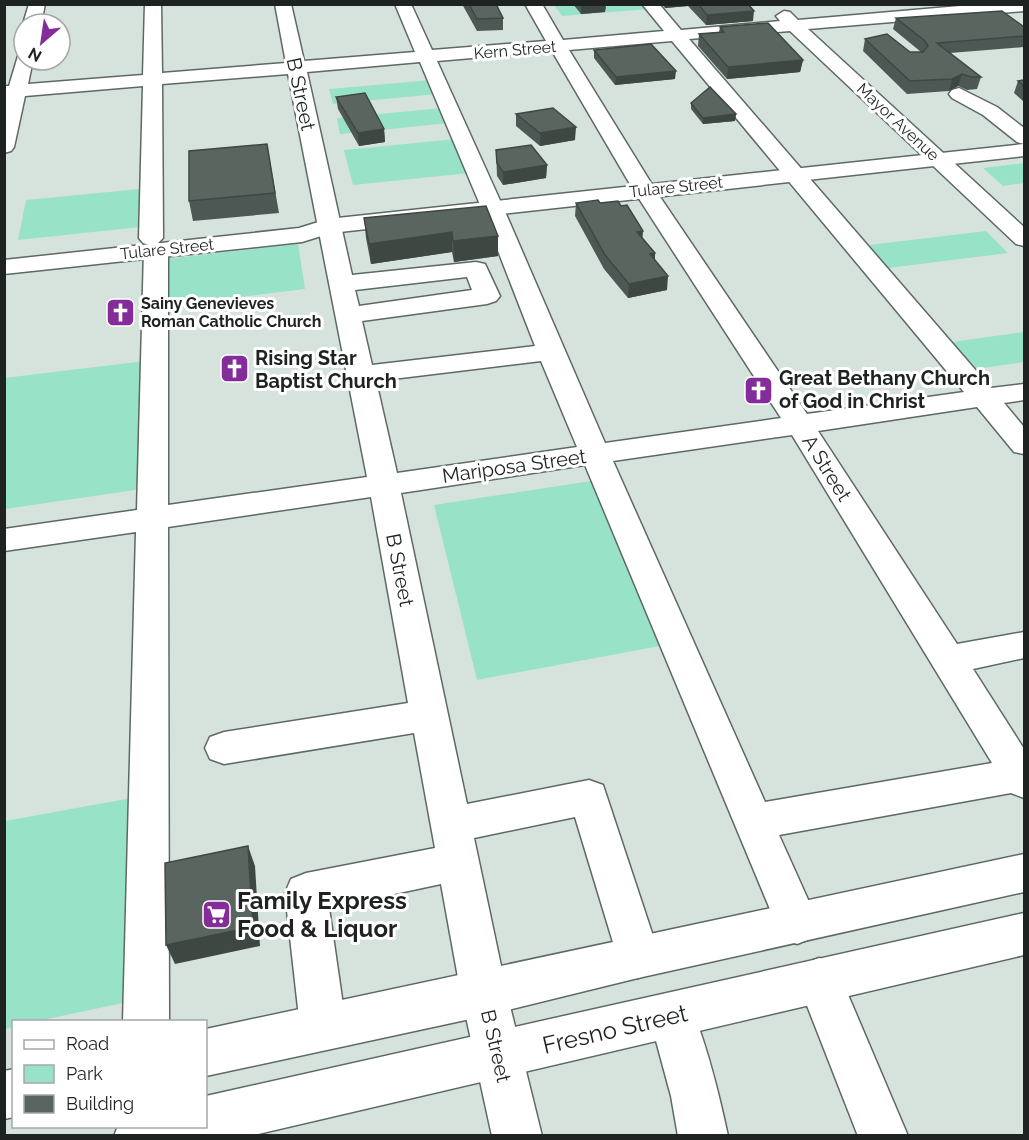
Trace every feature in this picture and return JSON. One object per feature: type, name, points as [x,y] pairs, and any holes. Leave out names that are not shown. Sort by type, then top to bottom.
[{"type":"street","points":[[146,1020],[153,4]]},
{"type":"street","name":"B Street","points":[[282,4],[384,485],[484,993],[517,1136]]},
{"type":"street","points":[[403,4],[492,207],[551,352],[797,924]]},
{"type":"street","name":"A Street","points":[[533,4],[645,191],[800,425],[1023,778]]},
{"type":"street","points":[[650,4],[1024,445]]},
{"type":"street","name":"Mayor Avenue","points":[[772,4],[1024,238]]},
{"type":"street","name":"Kern Street","points":[[11,92],[794,26],[867,19],[900,10],[1021,7]]},
{"type":"street","points":[[867,19],[885,35]]},
{"type":"street","points":[[4,147],[11,92],[19,72]]},
{"type":"street","points":[[959,94],[990,111],[1024,138]]},
{"type":"street","name":"Tulare Street","points":[[4,254],[302,235],[328,226],[1024,150]]},
{"type":"street","name":"Tulare Street","points":[[4,267],[153,244]]},
{"type":"street","points":[[360,375],[551,352]]},
{"type":"street","name":"Mariposa Street","points":[[4,540],[1024,392]]},
{"type":"street","points":[[948,660],[1024,645]]},
{"type":"street","points":[[225,748],[429,716]]},
{"type":"street","points":[[753,822],[1023,778]]},
{"type":"street","points":[[323,1026],[306,893],[589,797],[638,957]]},
{"type":"street","points":[[207,1053],[1024,873]]},
{"type":"street","name":"Fresno Street","points":[[207,1121],[499,1057],[819,980],[1024,934]]},
{"type":"street","points":[[819,980],[883,1136]]},
{"type":"street","points":[[672,1015],[695,1096],[703,1136]]},
{"type":"street","points":[[139,1136],[172,1128]]},
{"type":"green space","points":[[647,4],[650,9],[562,16],[554,5]]},
{"type":"green space","points":[[431,80],[437,94],[333,104],[329,89]]},
{"type":"green space","points":[[443,108],[449,123],[340,134],[337,118]]},
{"type":"green space","points":[[456,139],[470,173],[353,185],[344,150]]},
{"type":"green space","points":[[1024,163],[1024,183],[1003,186],[983,168]]},
{"type":"green space","points":[[150,188],[149,226],[18,240],[26,200]]},
{"type":"green space","points":[[986,231],[1008,253],[888,268],[869,245]]},
{"type":"green space","points":[[298,244],[305,289],[166,306],[166,259]]},
{"type":"green space","points":[[1024,332],[1024,362],[976,369],[952,342]]},
{"type":"green space","points":[[145,361],[142,489],[5,509],[4,378]]},
{"type":"green space","points":[[597,480],[665,645],[477,680],[434,505]]},
{"type":"green space","points":[[137,797],[132,1001],[43,1020],[12,1020],[12,1027],[5,1029],[5,821]]},
{"type":"building","points":[[469,4],[496,4],[503,18],[477,19]]},
{"type":"building","points":[[698,4],[748,4],[754,11],[707,15]]},
{"type":"building","points":[[1002,11],[1024,27],[1024,36],[937,43],[981,77],[962,74],[952,79],[910,81],[865,39],[887,34],[910,52],[923,52],[928,46],[925,41],[896,18]]},
{"type":"building","points":[[768,23],[803,60],[728,67],[699,34],[724,32],[720,27]]},
{"type":"building","points":[[651,44],[676,71],[616,77],[594,50]]},
{"type":"building","points":[[710,87],[736,114],[703,118],[691,103]]},
{"type":"building","points":[[365,93],[384,129],[358,133],[336,97]]},
{"type":"building","points":[[553,108],[576,127],[540,133],[516,114]]},
{"type":"building","points":[[267,144],[275,193],[189,201],[189,151]]},
{"type":"building","points":[[531,145],[547,165],[503,172],[497,163],[496,150]]},
{"type":"building","points":[[598,200],[600,203],[618,201],[621,206],[627,205],[643,231],[637,232],[655,253],[650,254],[668,276],[629,284],[605,255],[576,203]]},
{"type":"building","points":[[486,206],[498,236],[453,241],[452,232],[369,244],[364,218]]},
{"type":"building","name":"Family Express Food & Liquor","points":[[248,846],[253,927],[166,945],[165,863]]},
{"type":"place","name":"Sainy Genevieves Roman Catholic Church","points":[[120,312]]},
{"type":"place","name":"Rising Star Baptist Church","points":[[234,369]]},
{"type":"place","name":"Great Bethany Church of God in Christ","points":[[758,390]]},
{"type":"place","name":"Family Express Food & Liquor","points":[[216,914]]}]
